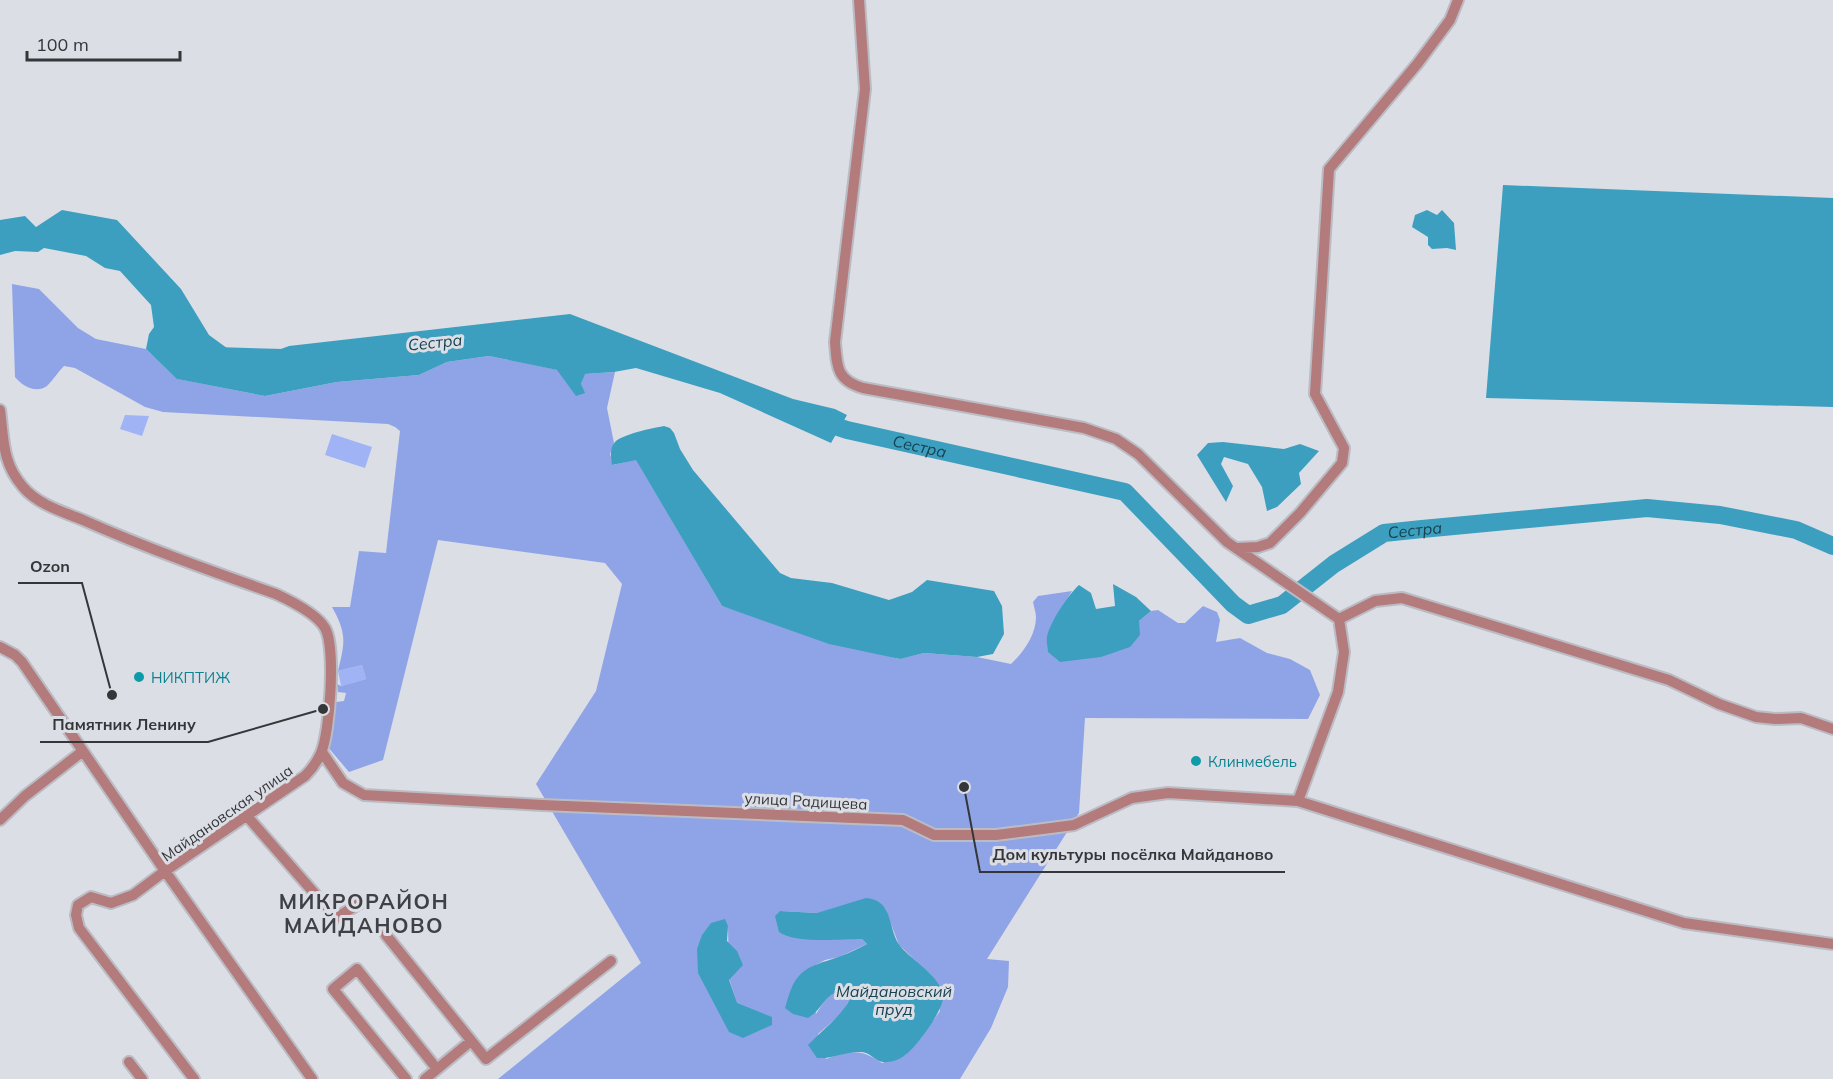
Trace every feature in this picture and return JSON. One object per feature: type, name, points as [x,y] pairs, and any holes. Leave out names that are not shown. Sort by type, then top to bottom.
[{"type":"street","points":[[859,0],[865,89],[835,342],[837,370],[852,385],[863,388],[1084,428],[1116,439],[1138,454],[1227,542],[1339,619],[1344,652],[1338,692],[1298,801]]},
{"type":"street","points":[[1241,550],[1270,543],[1300,513],[1342,463],[1344,448],[1315,394],[1329,169],[1418,63],[1450,20],[1458,0]]},
{"type":"street","name":"Майдановская улица","points":[[0,410],[6,459],[25,490],[46,505],[276,594],[296,604],[324,626],[330,638],[330,685],[326,736],[322,752],[315,765],[305,776],[165,871],[312,1079]]},
{"type":"street","points":[[1339,619],[1374,601],[1402,598],[1668,680],[1719,704],[1756,717],[1801,718],[1833,729]]},
{"type":"street","points":[[0,647],[15,655],[22,662],[165,871],[133,895],[111,903],[92,897],[78,905],[76,915],[79,928],[194,1079]]},
{"type":"street","points":[[0,820],[25,796],[83,751]]},
{"type":"street","name":"улица Радищева","points":[[322,752],[343,783],[364,795],[903,820],[934,835],[996,835],[1074,825],[1132,798],[1168,793],[1298,801],[1684,923],[1833,944]]},
{"type":"street","points":[[247,816],[336,918],[360,903]]},
{"type":"street","points":[[386,935],[486,1059],[611,961]]},
{"type":"street","points":[[406,1079],[333,988],[357,969],[437,1069]]},
{"type":"street","points":[[424,1079],[471,1041]]},
{"type":"street","points":[[129,1062],[142,1079]]},
{"type":"shaded area","points":[[12,284],[39,289],[78,328],[96,339],[146,349],[178,379],[265,396],[337,382],[419,375],[447,362],[489,356],[558,370],[581,384],[584,374],[615,372],[607,408],[614,443],[610,454],[613,465],[636,459],[722,606],[899,659],[924,653],[977,657],[1011,664],[1020,655],[1031,637],[1036,617],[1033,602],[1038,596],[1072,591],[1053,622],[1139,621],[1151,611],[1158,610],[1178,623],[1185,623],[1203,606],[1217,612],[1220,620],[1216,642],[1240,638],[1267,653],[1290,659],[1310,670],[1320,695],[1308,719],[1085,718],[1079,813],[987,959],[1009,961],[1008,987],[991,1028],[960,1079],[498,1079],[641,963],[536,784],[596,691],[622,584],[605,563],[438,540],[383,760],[349,772],[327,746],[336,702],[344,701],[346,693],[338,692],[337,684],[341,686],[366,679],[362,665],[338,671],[343,638],[340,624],[332,607],[350,607],[359,551],[386,553],[400,431],[388,424],[163,412],[145,407],[75,368],[64,366],[43,388],[29,388],[15,377]],"holes":[[[885,908],[899,945],[932,976],[940,1011],[921,1038],[905,1055],[882,1063],[855,1052],[826,1059],[818,1034],[841,1014],[850,999],[847,992],[836,992],[828,997],[816,1014],[812,967],[867,944],[862,939],[803,938],[780,911],[817,913]],[[711,923],[728,926],[729,978]]]},
{"type":"shaded area","points":[[125,415],[149,416],[142,436],[120,429]]},
{"type":"shaded area","points":[[332,434],[372,447],[365,468],[325,455]]},
{"type":"shaded area","points":[[362,665],[366,679],[341,686],[338,671]]},
{"type":"water","points":[[1503,185],[1833,198],[1833,407],[1486,398]]},
{"type":"water","points":[[62,210],[117,220],[181,289],[209,335],[246,362],[289,346],[570,314],[793,399],[835,409],[847,415],[831,443],[720,393],[636,368],[585,374],[581,384],[585,393],[576,396],[557,370],[489,356],[447,362],[419,375],[337,382],[265,396],[177,379],[146,349],[149,334],[154,327],[151,305],[120,271],[105,268],[86,256],[44,248],[38,252],[15,251],[0,255],[0,220],[25,216],[36,227]]},
{"type":"water","points":[[1427,210],[1437,215],[1442,210],[1454,223],[1456,250],[1432,249],[1428,245],[1428,237],[1412,227],[1415,215]]},
{"type":"water","points":[[664,426],[670,428],[674,433],[680,449],[693,470],[780,573],[791,578],[832,583],[889,600],[912,592],[927,580],[994,591],[1002,606],[1004,634],[993,654],[977,657],[924,653],[900,659],[829,644],[722,606],[636,460],[612,465],[611,450],[619,439]]},
{"type":"water","points":[[1223,442],[1284,449],[1300,444],[1319,451],[1299,473],[1301,484],[1277,507],[1267,511],[1262,487],[1248,464],[1224,457],[1221,464],[1233,486],[1226,502],[1197,455],[1208,443]]},
{"type":"water","points":[[1113,584],[1136,597],[1151,611],[1139,621],[1140,635],[1130,647],[1101,657],[1060,662],[1048,652],[1047,639],[1052,624],[1065,602],[1079,585],[1091,593],[1096,609],[1115,606]]},
{"type":"water","name":"Майдановский пруд","points":[[866,898],[882,904],[901,947],[936,981],[941,988],[942,1001],[935,1018],[922,1037],[909,1052],[898,1059],[883,1062],[862,1052],[817,1058],[808,1045],[836,1018],[850,999],[847,992],[834,993],[808,1018],[793,1014],[785,1008],[792,988],[798,977],[807,969],[867,944],[862,939],[819,940],[787,936],[779,932],[775,916],[780,911],[817,913]]},
{"type":"water","points":[[725,919],[728,926],[727,941],[737,951],[743,965],[729,980],[737,1003],[772,1017],[772,1025],[743,1038],[729,1032],[698,973],[697,949],[702,935],[711,923]]},
{"type":"waterway","name":"Сестра","points":[[215,356],[284,358]]},
{"type":"waterway","name":"Сестра","points":[[817,420],[847,430],[1125,492],[1233,604],[1248,615],[1282,605],[1334,564],[1384,533],[1647,508],[1720,515],[1796,530],[1833,546]]},
{"type":"place","name":"НИКПТИЖ","points":[[139,677]]},
{"type":"place","name":"Ozon","points":[[112,695]]},
{"type":"place","name":"Памятник Ленину","points":[[323,709]]},
{"type":"place","name":"Клинмебель","points":[[1196,761]]},
{"type":"place","name":"Дом культуры посёлка Майданово","points":[[964,787]]},
{"type":"district","name":"МИКРОРАЙОН МАЙДАНОВО","points":[[364,913]]}]
